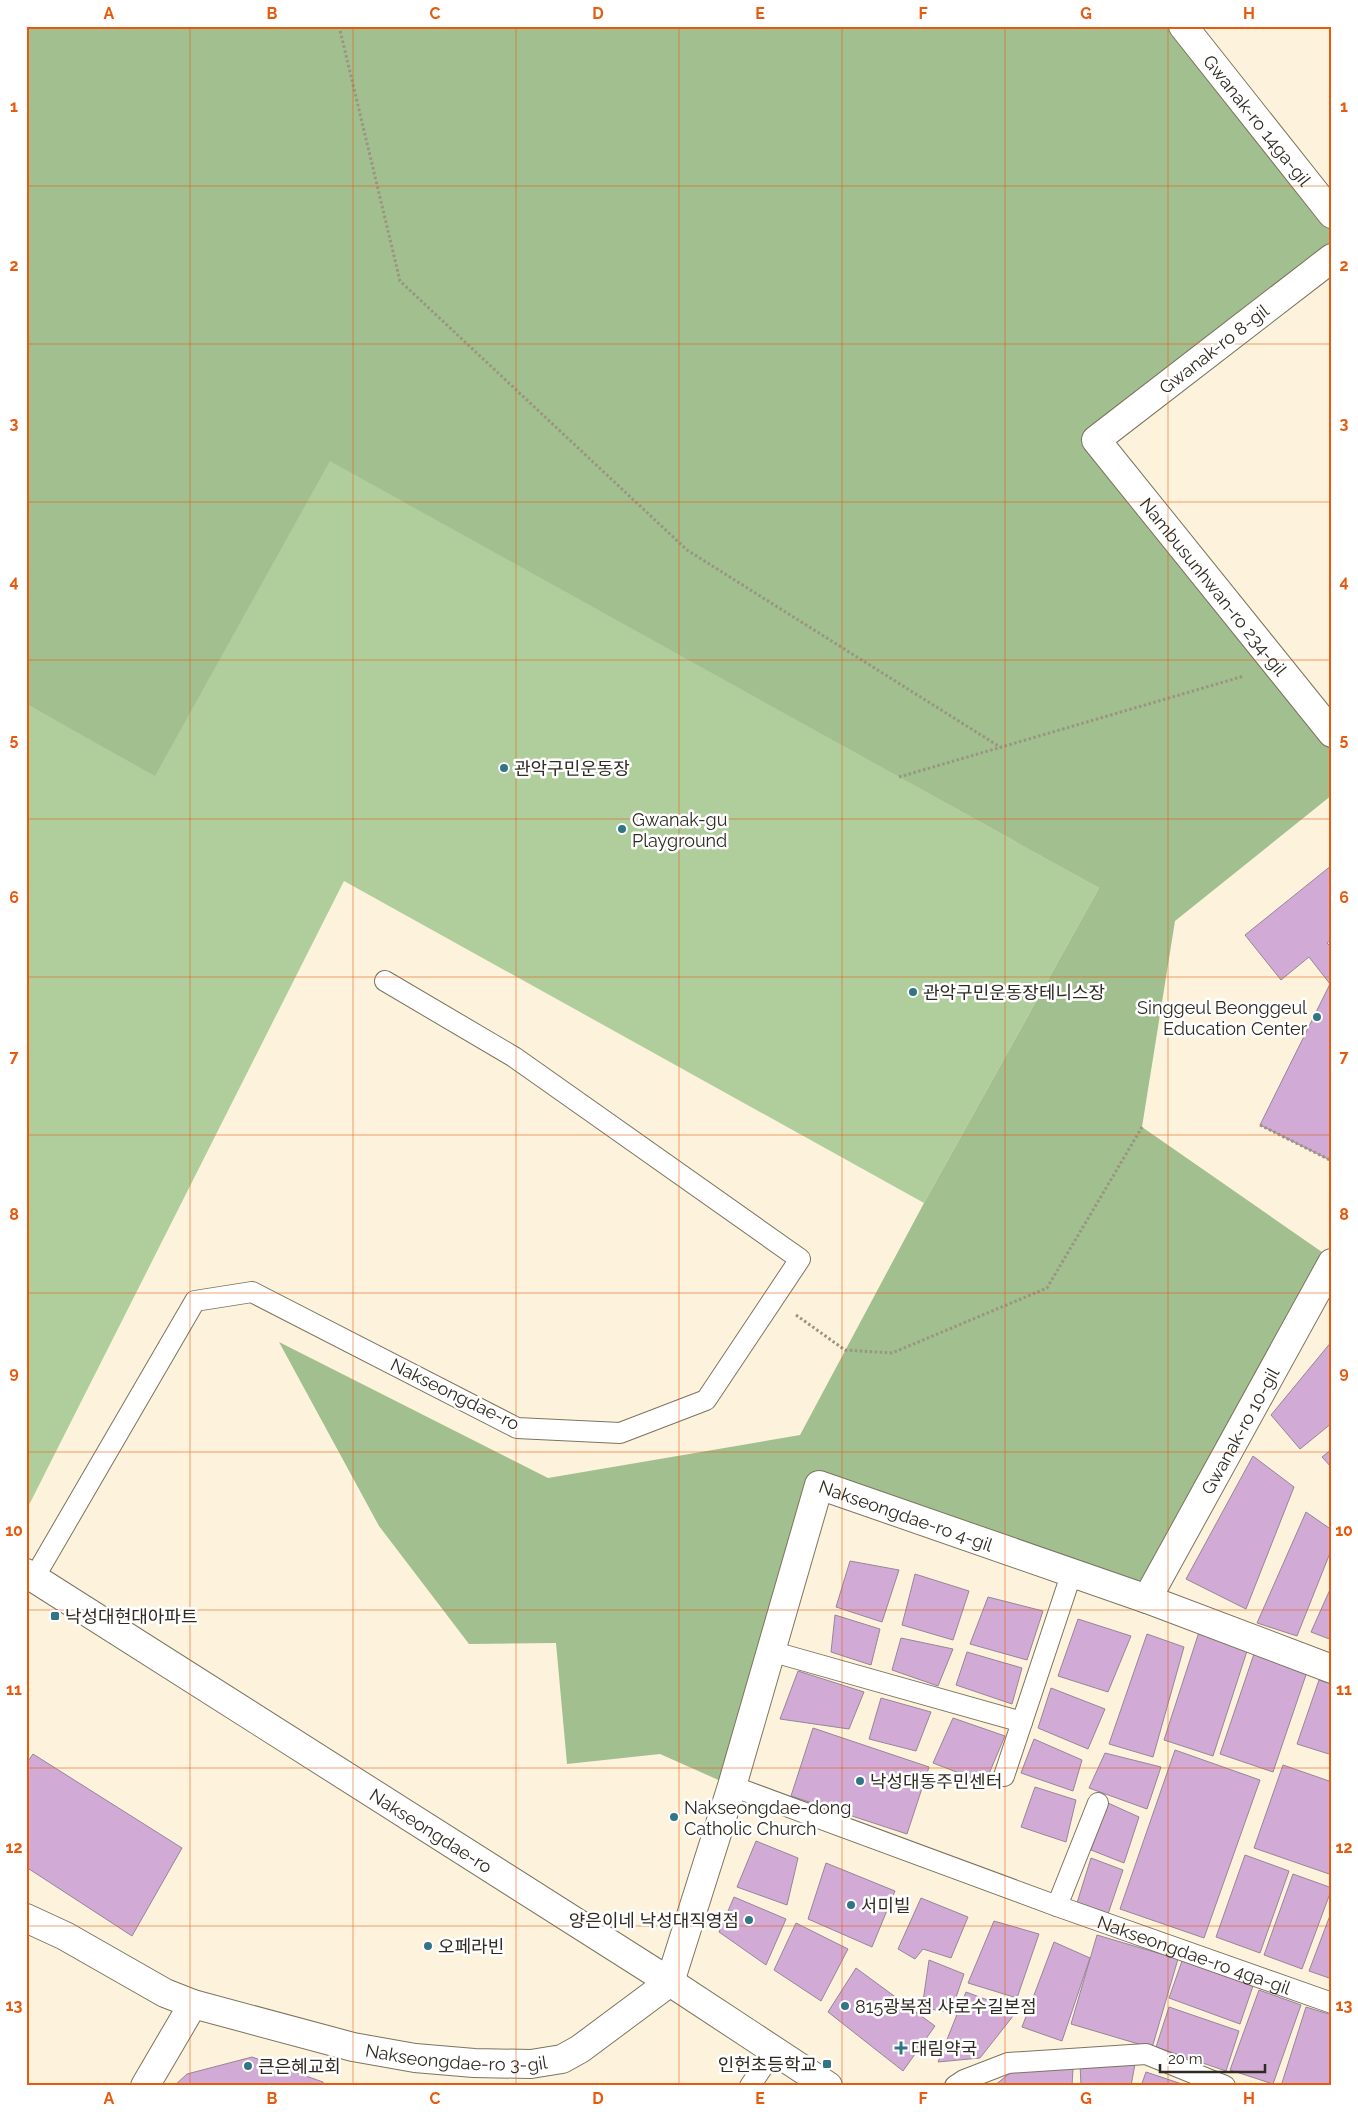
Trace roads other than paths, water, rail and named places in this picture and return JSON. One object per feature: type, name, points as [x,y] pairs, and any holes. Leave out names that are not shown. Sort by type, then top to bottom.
[{"type":"street","name":"Gwanak-ro 14ga-gil","points":[[1183,26],[1332,214]]},
{"type":"street","name":"Gwanak-ro 8-gil","points":[[1096,440],[1332,258]]},
{"type":"street","name":"Nambusunhwan-ro 234-gil","points":[[1096,440],[1332,733]]},
{"type":"street","name":"Gwanak-ro 10-gil","points":[[1147,1599],[1332,1263]]},
{"type":"street","name":"Nakseongdae-ro 4-gil","points":[[670,1982],[732,1786],[819,1485],[1072,1572],[1332,1669]]},
{"type":"street","name":"Nakseongdae-ro","points":[[30,1575],[670,1982],[828,2086]]},
{"type":"street","name":"Nakseongdae-ro 3-gil","points":[[26,1918],[65,1936],[165,1993],[193,2004],[353,2047],[415,2058],[474,2063],[531,2064],[551,2061],[572,2054],[670,1982]]},
{"type":"street","points":[[146,2086],[193,2004]]},
{"type":"lane","name":"Nakseongdae-ro","points":[[30,1575],[194,1301],[252,1292],[517,1428],[620,1434],[706,1400],[800,1259],[514,1057],[385,981]]},
{"type":"lane","points":[[1004,1776],[1072,1572]]},
{"type":"lane","points":[[770,1651],[1022,1722]]},
{"type":"lane","name":"Nakseongdae-ro 4ga-gil","points":[[732,1786],[1057,1906],[1332,2003]]},
{"type":"lane","points":[[1057,1906],[1098,1803]]},
{"type":"lane","points":[[750,2086],[774,2050]]},
{"type":"lane","points":[[955,2086],[964,2080],[1008,2063],[1146,2054],[1225,2086]]},
{"type":"place","name":"관악구민운동장","points":[[504,768]]},
{"type":"place","name":"Gwanak-gu Playground","points":[[622,829]]},
{"type":"place","name":"관악구민운동장테니스장","points":[[913,992]]},
{"type":"place","name":"Singgeul Beonggeul Education Center","points":[[1317,1017]]},
{"type":"place","name":"낙성대현대아파트","points":[[55,1616]]},
{"type":"place","name":"낙성대동주민센터","points":[[860,1781]]},
{"type":"place","name":"Nakseongdae-dong Catholic Church","points":[[674,1817]]},
{"type":"place","name":"서미빌","points":[[851,1905]]},
{"type":"place","name":"양은이네 낙성대직영점","points":[[749,1920]]},
{"type":"place","name":"오페라빈","points":[[428,1946]]},
{"type":"place","name":"815광복점 샤로수길본점","points":[[845,2006]]},
{"type":"place","name":"대림약국","points":[[901,2048]]},
{"type":"place","name":"인헌초등학교","points":[[827,2064]]},
{"type":"place","name":"큰은혜교회","points":[[248,2066]]}]
